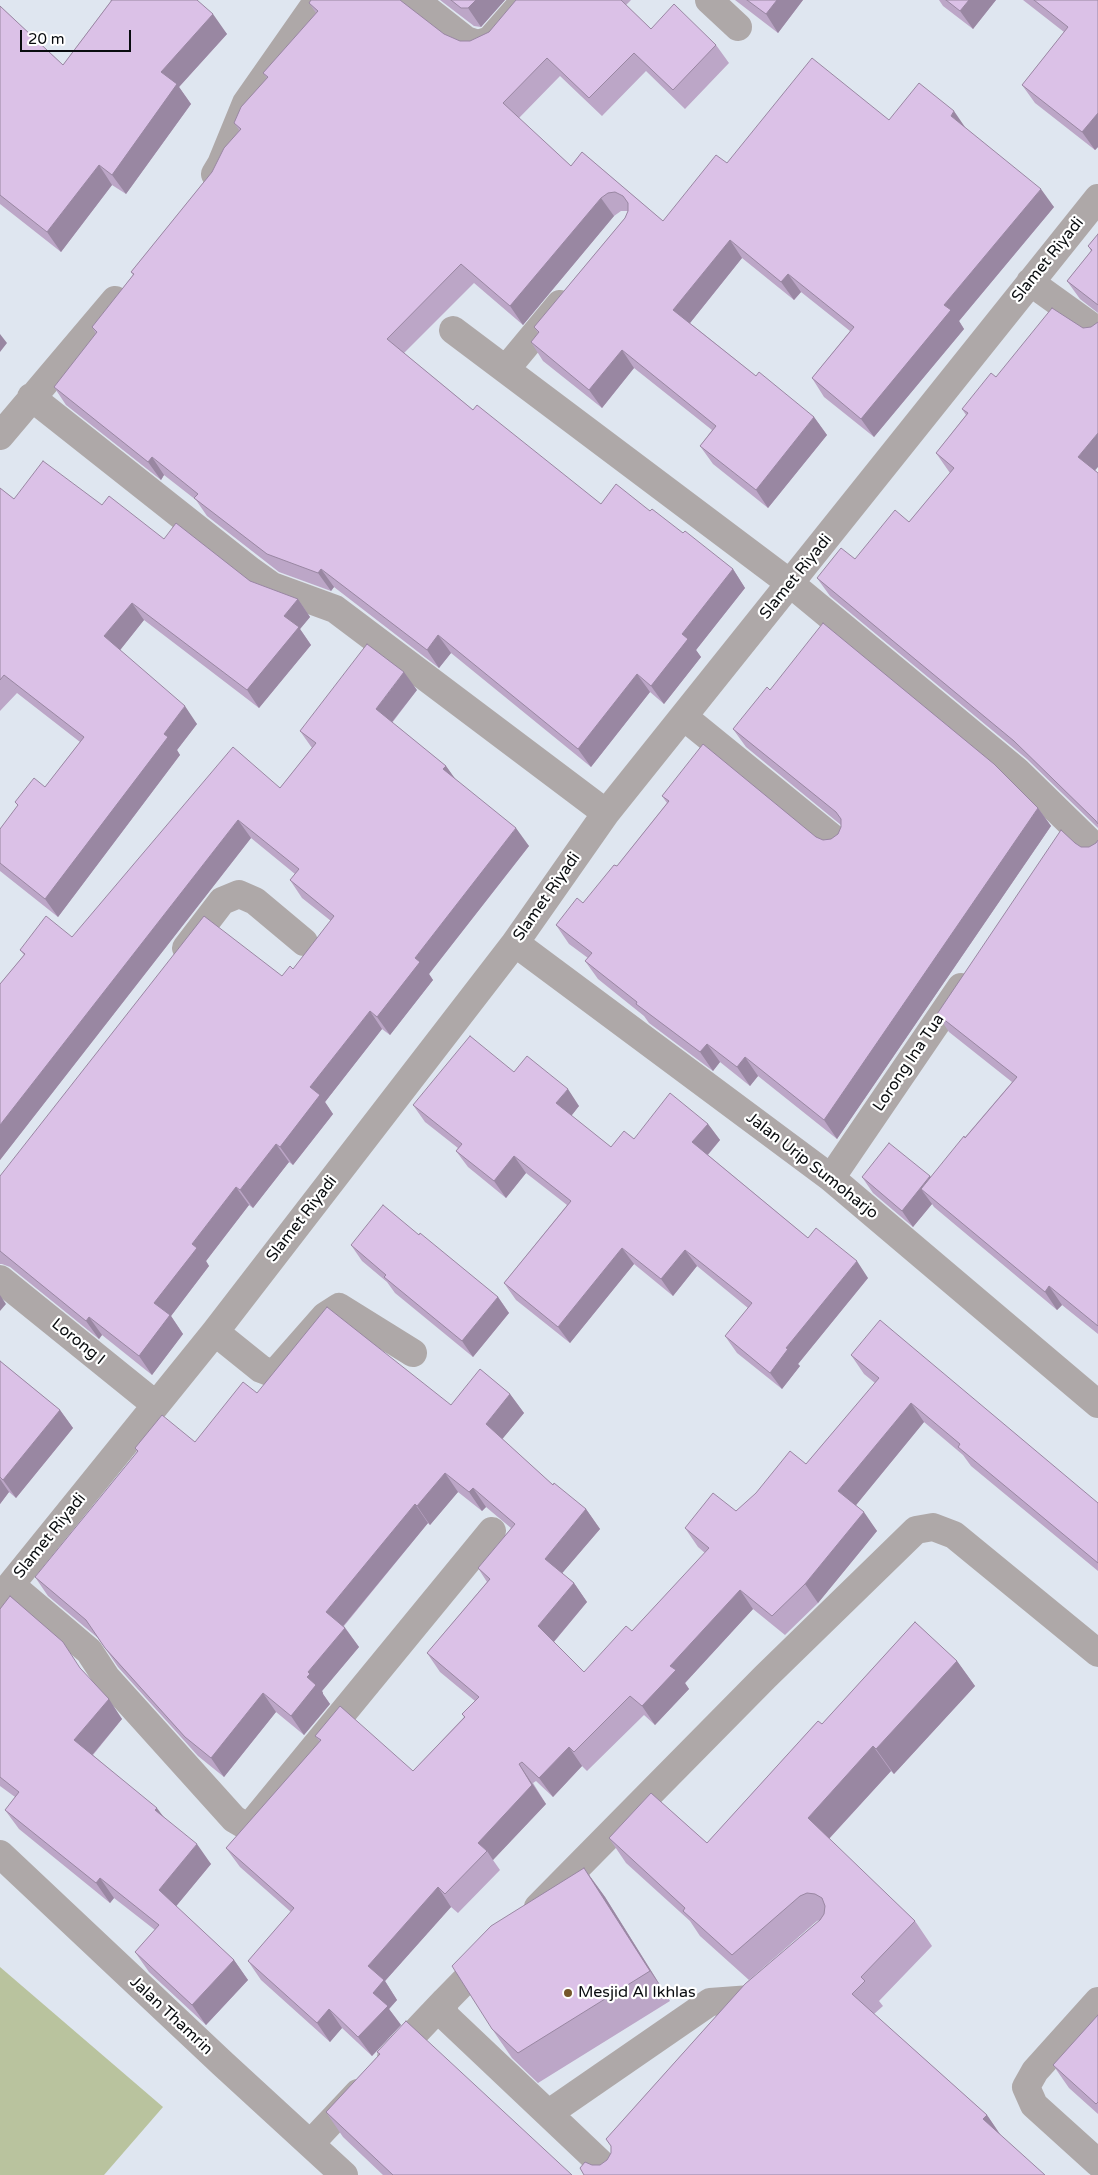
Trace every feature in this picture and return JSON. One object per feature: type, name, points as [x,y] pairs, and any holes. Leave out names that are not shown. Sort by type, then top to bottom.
[{"type":"street","points":[[200,195],[222,164],[246,103],[318,0]]},
{"type":"street","points":[[415,0],[466,40],[478,44],[490,40],[524,0]]},
{"type":"street","points":[[709,0],[738,27]]},
{"type":"street","name":"Slamet Riyadi","points":[[5,1592],[215,1332],[515,943],[606,813],[1098,198]]},
{"type":"street","points":[[0,436],[133,278]]},
{"type":"street","points":[[1030,282],[1098,331]]},
{"type":"street","points":[[506,368],[575,286]]},
{"type":"street","points":[[453,330],[791,584],[1017,770],[1065,833],[1098,850]]},
{"type":"street","points":[[31,397],[272,586],[336,609],[606,813]]},
{"type":"street","points":[[684,717],[839,844]]},
{"type":"street","points":[[168,970],[222,901],[239,894],[254,901],[304,942]]},
{"type":"street","name":"Jalan Urip Sumoharjo","points":[[515,943],[831,1178],[1098,1404]]},
{"type":"street","name":"Lorong Ina Tua","points":[[831,1178],[976,964]]},
{"type":"street","name":"Lorong I","points":[[0,1279],[156,1405]]},
{"type":"street","points":[[215,1332],[261,1370],[274,1374],[325,1316],[338,1307],[413,1353]]},
{"type":"street","points":[[311,2142],[444,2001],[765,1677],[916,1530],[933,1527],[954,1535],[1098,1653]]},
{"type":"street","points":[[5,1592],[89,1651],[106,1677],[234,1819],[246,1826],[254,1822],[492,1531]]},
{"type":"street","name":"Jalan Thamrin","points":[[0,1854],[222,2064],[311,2142],[344,2175]]},
{"type":"street","points":[[549,2113],[710,2002],[751,1999],[786,1969]]},
{"type":"street","points":[[444,2001],[444,2014],[613,2175]]},
{"type":"street","points":[[1098,2001],[1036,2071],[1026,2087],[1034,2105],[1098,2163]]},
{"type":"green space","points":[[0,1967],[163,2107],[104,2175],[0,2175]]},
{"type":"building","points":[[112,0],[197,0],[213,14],[161,72],[177,84],[112,175],[99,165],[47,232],[0,195],[0,6],[63,65]]},
{"type":"building","points":[[311,0],[400,0],[444,34],[460,41],[470,41],[489,32],[516,0],[621,0],[651,29],[674,4],[716,45],[673,90],[634,53],[589,98],[547,58],[503,103],[571,166],[582,152],[663,221],[716,155],[727,163],[812,58],[889,120],[919,83],[954,111],[951,116],[1041,189],[944,305],[951,310],[861,419],[812,378],[854,327],[788,274],[781,282],[730,240],[673,310],[756,376],[759,372],[814,417],[756,490],[700,446],[716,426],[622,350],[589,390],[531,342],[539,332],[534,327],[625,218],[628,211],[628,203],[623,196],[615,192],[608,193],[601,198],[510,306],[461,264],[387,339],[473,410],[477,405],[601,504],[616,484],[650,511],[652,509],[683,533],[685,531],[733,569],[682,634],[688,639],[651,686],[637,674],[578,749],[438,635],[427,650],[321,569],[318,573],[267,554],[194,498],[198,494],[152,457],[148,462],[54,387],[97,332],[92,327],[134,274],[131,272],[212,172],[224,148],[241,129],[234,123],[241,107],[268,77],[263,73],[318,11],[309,3]]},
{"type":"building","points":[[451,0],[476,0],[468,8],[461,8]]},
{"type":"building","points":[[747,0],[777,0],[766,14]]},
{"type":"building","points":[[946,0],[969,0],[960,11]]},
{"type":"building","points":[[1034,0],[1098,0],[1098,113],[1082,132],[1022,85],[1068,27]]},
{"type":"building","points":[[1098,234],[1098,305],[1067,281],[1092,250],[1088,246]]},
{"type":"building","points":[[1052,308],[1083,328],[1091,327],[1098,322],[1098,433],[1078,457],[1098,473],[1098,824],[1014,741],[817,578],[841,548],[855,559],[895,510],[909,522],[954,468],[936,453],[968,413],[962,409],[991,373],[996,377]]},
{"type":"building","points":[[43,461],[102,505],[109,496],[164,539],[176,523],[250,581],[298,599],[284,616],[299,627],[247,690],[132,603],[104,636],[185,706],[164,734],[168,737],[45,899],[0,863],[0,829],[18,805],[15,802],[34,778],[45,787],[84,737],[4,675],[0,680],[0,488],[14,499]]},
{"type":"building","points":[[823,623],[994,764],[1038,808],[824,1120],[745,1057],[737,1067],[707,1044],[700,1052],[636,1004],[637,1002],[585,961],[592,953],[556,925],[577,898],[583,903],[614,865],[617,866],[669,801],[662,796],[703,744],[816,837],[823,840],[831,839],[838,834],[841,827],[841,819],[836,812],[733,729],[767,687],[770,690]]},
{"type":"building","points":[[367,644],[404,672],[376,709],[446,766],[443,769],[516,828],[415,958],[420,962],[377,1017],[370,1011],[310,1087],[320,1095],[280,1147],[276,1144],[240,1190],[236,1187],[192,1244],[197,1248],[154,1303],[170,1315],[139,1356],[89,1317],[86,1321],[0,1251],[0,1176],[204,916],[282,976],[290,966],[293,969],[334,916],[290,880],[299,869],[238,820],[0,1125],[0,984],[25,954],[20,950],[46,916],[72,937],[233,747],[280,788],[316,743],[300,731]]},
{"type":"building","points":[[1061,830],[1081,847],[1089,847],[1098,840],[1098,1326],[1049,1286],[1045,1292],[921,1189],[964,1136],[965,1138],[1017,1077],[937,1014]]},
{"type":"building","points":[[470,1036],[514,1072],[527,1056],[568,1089],[556,1103],[611,1147],[624,1131],[634,1139],[670,1093],[708,1124],[692,1142],[808,1238],[816,1228],[857,1261],[786,1348],[788,1349],[770,1373],[725,1336],[752,1303],[685,1250],[661,1279],[622,1248],[558,1327],[504,1283],[571,1201],[514,1156],[494,1181],[456,1151],[462,1144],[413,1105]]},
{"type":"building","points":[[889,1143],[930,1176],[902,1211],[862,1177]]},
{"type":"building","points":[[383,1205],[498,1297],[462,1341],[384,1277],[386,1275],[351,1245]]},
{"type":"building","points":[[327,1307],[451,1405],[480,1369],[510,1394],[486,1424],[553,1485],[554,1483],[586,1509],[545,1559],[574,1583],[538,1626],[584,1672],[626,1626],[632,1631],[709,1548],[685,1528],[713,1493],[736,1511],[756,1493],[790,1451],[806,1464],[879,1378],[851,1355],[880,1320],[1098,1503],[1098,1563],[958,1447],[960,1444],[911,1403],[838,1491],[864,1512],[805,1584],[772,1616],[740,1590],[670,1666],[676,1670],[642,1706],[630,1696],[574,1752],[569,1747],[539,1778],[522,1762],[519,1764],[532,1785],[478,1843],[487,1851],[445,1894],[438,1887],[368,1966],[384,1980],[373,1993],[388,2006],[358,2037],[329,2009],[317,2023],[248,1961],[294,1908],[226,1848],[321,1740],[315,1736],[340,1706],[413,1771],[465,1717],[462,1714],[479,1697],[427,1653],[490,1579],[478,1568],[515,1524],[473,1488],[469,1492],[445,1473],[417,1506],[415,1504],[326,1612],[345,1628],[308,1672],[310,1674],[307,1677],[316,1685],[291,1716],[263,1693],[211,1758],[185,1737],[105,1648],[86,1620],[35,1577],[138,1451],[135,1448],[162,1415],[195,1442],[243,1382],[257,1393]]},
{"type":"building","points":[[0,1361],[60,1410],[3,1480],[0,1477]]},
{"type":"building","points":[[10,1596],[63,1642],[80,1668],[109,1699],[74,1740],[157,1808],[155,1810],[197,1844],[159,1890],[234,1960],[192,2005],[135,1952],[159,1925],[100,1878],[96,1883],[5,1810],[19,1792],[0,1777],[0,1609]]},
{"type":"building","points":[[915,1622],[957,1661],[876,1749],[873,1746],[808,1818],[915,1921],[861,1977],[865,1981],[852,1994],[987,2115],[983,2119],[1045,2175],[584,2175],[580,2168],[585,2162],[592,2165],[600,2165],[607,2160],[611,2153],[611,2146],[606,2139],[745,1984],[820,1920],[824,1914],[825,1906],[822,1898],[815,1894],[807,1893],[800,1896],[732,1955],[683,1911],[685,1908],[609,1838],[651,1793],[707,1843],[818,1721],[822,1724]]},
{"type":"building","name":"Mesjid Al Ikhlas","points":[[584,1868],[650,1971],[518,2053],[492,2029],[452,1966],[491,1926]]},
{"type":"building","points":[[1098,2015],[1098,2102],[1096,2104],[1053,2065]]},
{"type":"building","points":[[406,2021],[572,2175],[393,2175],[326,2112],[380,2054],[377,2052]]},
{"type":"place","name":"Mesjid Al Ikhlas","points":[[568,1993]]}]
